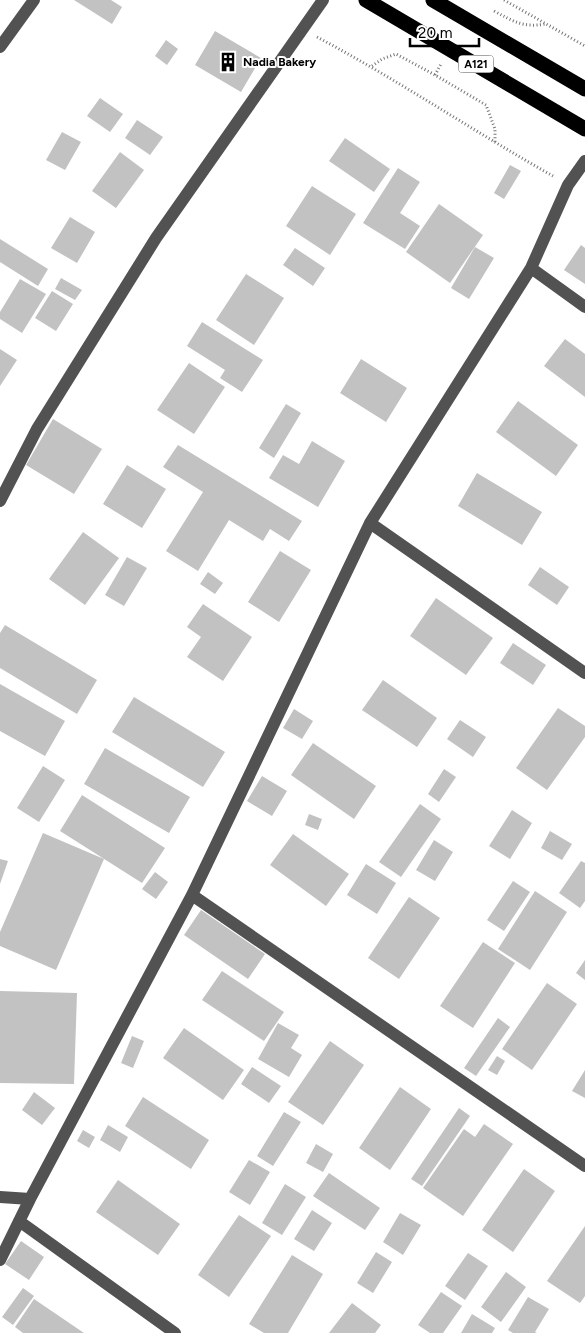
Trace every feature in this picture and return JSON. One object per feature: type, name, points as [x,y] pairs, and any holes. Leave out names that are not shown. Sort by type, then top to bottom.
[{"type":"highway","name":"A121","points":[[366,0],[585,129]]},
{"type":"highway","name":"A121","points":[[434,0],[585,89]]},
{"type":"street","points":[[0,47],[34,0]]},
{"type":"street","points":[[0,501],[37,429],[156,238],[323,0]]},
{"type":"street","points":[[0,1260],[30,1199],[192,895],[370,523],[531,268],[568,185],[585,161]]},
{"type":"street","points":[[531,268],[585,307]]},
{"type":"street","points":[[370,523],[585,673]]},
{"type":"street","points":[[192,895],[585,1166]]},
{"type":"street","points":[[0,1198],[30,1199]]},
{"type":"street","points":[[19,1221],[175,1333]]},
{"type":"path","points":[[504,0],[585,46]]},
{"type":"path","points":[[486,7],[518,24],[534,26],[546,24]]},
{"type":"path","points":[[302,29],[372,66],[494,143],[568,185]]},
{"type":"path","points":[[372,66],[382,59],[396,54],[486,106],[495,129],[494,143]]},
{"type":"building","points":[[74,0],[111,0],[122,7],[112,24]]},
{"type":"building","name":"Nadia Bakery","points":[[215,31],[261,58],[241,92],[195,65]]},
{"type":"building","points":[[166,40],[178,49],[167,65],[155,56]]},
{"type":"building","points":[[100,98],[123,114],[110,132],[87,116]]},
{"type":"building","points":[[137,120],[163,137],[150,155],[125,138]]},
{"type":"building","points":[[62,132],[81,142],[65,170],[46,160]]},
{"type":"building","points":[[345,138],[390,169],[374,192],[329,161]]},
{"type":"building","points":[[120,152],[144,170],[116,208],[92,191]]},
{"type":"building","points":[[510,165],[521,171],[504,199],[494,193]]},
{"type":"building","points":[[398,168],[420,182],[400,213],[420,226],[405,249],[363,223]]},
{"type":"building","points":[[312,186],[356,214],[330,255],[286,226]]},
{"type":"building","points":[[439,204],[483,235],[450,283],[406,252]]},
{"type":"building","points":[[70,217],[95,232],[77,263],[51,248]]},
{"type":"building","points":[[0,239],[48,269],[38,286],[0,262]]},
{"type":"building","points":[[581,245],[585,248],[585,284],[564,270]]},
{"type":"building","points":[[475,247],[494,258],[469,299],[451,288]]},
{"type":"building","points":[[295,248],[325,268],[313,286],[283,265]]},
{"type":"building","points":[[246,274],[284,298],[254,345],[216,320]]},
{"type":"building","points":[[61,278],[82,290],[75,300],[55,289]]},
{"type":"building","points":[[20,279],[46,294],[22,333],[0,319],[0,312]]},
{"type":"building","points":[[52,291],[73,304],[56,331],[35,318]]},
{"type":"building","points":[[202,322],[263,360],[242,392],[220,378],[225,370],[187,346]]},
{"type":"building","points":[[565,339],[585,354],[585,397],[544,366]]},
{"type":"building","points":[[0,349],[17,360],[0,386]]},
{"type":"building","points":[[361,359],[407,388],[386,422],[340,393]]},
{"type":"building","points":[[189,363],[225,387],[194,434],[157,410]]},
{"type":"building","points":[[518,401],[578,445],[556,476],[496,432]]},
{"type":"building","points":[[286,404],[301,413],[274,458],[259,448]]},
{"type":"building","points":[[53,419],[102,449],[74,494],[26,465]]},
{"type":"building","points":[[312,441],[345,461],[318,507],[269,478],[283,455],[299,464]]},
{"type":"building","points":[[178,445],[302,521],[289,541],[270,529],[263,541],[229,520],[198,571],[166,551],[203,492],[163,467]]},
{"type":"building","points":[[127,465],[166,489],[142,528],[103,504]]},
{"type":"building","points":[[477,473],[542,512],[522,545],[458,506]]},
{"type":"building","points":[[83,532],[119,558],[85,605],[49,579]]},
{"type":"building","points":[[280,551],[311,570],[279,622],[248,602]]},
{"type":"building","points":[[127,557],[147,568],[124,606],[105,595]]},
{"type":"building","points":[[540,567],[569,587],[557,605],[528,585]]},
{"type":"building","points":[[208,572],[223,583],[215,594],[200,584]]},
{"type":"building","points":[[436,598],[493,638],[466,675],[410,636]]},
{"type":"building","points":[[203,604],[252,637],[223,681],[187,657],[201,637],[187,627]]},
{"type":"building","points":[[5,625],[97,680],[77,714],[0,668],[0,633]]},
{"type":"building","points":[[513,643],[546,665],[533,685],[500,663]]},
{"type":"building","points":[[383,680],[437,718],[417,747],[362,710]]},
{"type":"building","points":[[0,684],[65,721],[45,756],[0,731]]},
{"type":"building","points":[[134,697],[225,752],[203,787],[112,732]]},
{"type":"building","points":[[558,708],[585,726],[585,737],[547,790],[516,768]]},
{"type":"building","points":[[294,709],[313,721],[302,739],[283,728]]},
{"type":"building","points":[[460,720],[486,737],[473,757],[447,739]]},
{"type":"building","points":[[313,743],[376,786],[354,819],[291,775]]},
{"type":"building","points":[[105,748],[190,797],[169,833],[84,784]]},
{"type":"building","points":[[43,766],[65,780],[39,822],[17,808]]},
{"type":"building","points":[[444,769],[456,777],[439,802],[428,794]]},
{"type":"building","points":[[262,776],[287,791],[272,816],[247,801]]},
{"type":"building","points":[[82,795],[165,848],[142,883],[60,831]]},
{"type":"building","points":[[420,804],[441,819],[401,877],[379,862]]},
{"type":"building","points":[[512,810],[532,823],[510,859],[489,846]]},
{"type":"building","points":[[309,814],[322,819],[318,830],[305,825]]},
{"type":"building","points":[[550,831],[572,844],[562,860],[541,848]]},
{"type":"building","points":[[43,833],[104,859],[56,970],[0,946],[0,932]]},
{"type":"building","points":[[293,834],[349,874],[326,906],[270,865]]},
{"type":"building","points":[[434,840],[453,852],[435,881],[416,870]]},
{"type":"building","points":[[0,859],[8,861],[0,884]]},
{"type":"building","points":[[581,861],[585,863],[585,901],[580,908],[559,893]]},
{"type":"building","points":[[366,864],[396,883],[377,914],[347,895]]},
{"type":"building","points":[[155,872],[168,882],[156,899],[142,889]]},
{"type":"building","points":[[513,881],[530,892],[504,931],[487,920]]},
{"type":"building","points":[[535,891],[567,912],[530,970],[498,949]]},
{"type":"building","points":[[409,897],[440,918],[399,979],[368,958]]},
{"type":"building","points":[[201,910],[265,954],[248,979],[184,935]]},
{"type":"building","points":[[483,942],[515,963],[473,1028],[440,1006]]},
{"type":"building","points":[[585,960],[585,980],[576,973]]},
{"type":"building","points":[[222,971],[284,1012],[264,1041],[202,1000]]},
{"type":"building","points":[[547,983],[577,1004],[532,1070],[502,1049]]},
{"type":"building","points":[[0,991],[77,993],[74,1084],[0,1083]]},
{"type":"building","points":[[498,1018],[510,1027],[476,1076],[464,1068]]},
{"type":"building","points":[[278,1023],[299,1035],[291,1048],[302,1055],[289,1077],[258,1059]]},
{"type":"building","points":[[184,1028],[244,1070],[223,1100],[163,1058]]},
{"type":"building","points":[[132,1036],[144,1041],[133,1068],[121,1063]]},
{"type":"building","points":[[330,1041],[364,1065],[323,1125],[288,1102]]},
{"type":"building","points":[[497,1056],[505,1061],[497,1075],[488,1070]]},
{"type":"building","points":[[252,1067],[281,1086],[269,1103],[241,1084]]},
{"type":"building","points":[[585,1070],[585,1098],[572,1091]]},
{"type":"building","points":[[400,1087],[431,1109],[390,1170],[359,1148]]},
{"type":"building","points":[[34,1092],[55,1108],[42,1125],[22,1110]]},
{"type":"building","points":[[143,1097],[209,1140],[191,1169],[125,1126]]},
{"type":"building","points":[[459,1108],[470,1116],[422,1186],[411,1179]]},
{"type":"building","points":[[284,1112],[301,1122],[273,1166],[257,1156]]},
{"type":"building","points":[[484,1124],[513,1144],[463,1216],[423,1188],[464,1129],[475,1137]]},
{"type":"building","points":[[108,1125],[128,1137],[120,1152],[100,1140]]},
{"type":"building","points":[[83,1130],[95,1137],[89,1148],[77,1141]]},
{"type":"building","points":[[316,1144],[333,1154],[323,1172],[306,1163]]},
{"type":"building","points":[[249,1160],[270,1172],[250,1205],[229,1192]]},
{"type":"building","points":[[524,1169],[555,1191],[513,1252],[482,1230]]},
{"type":"building","points":[[329,1173],[380,1208],[365,1230],[313,1196]]},
{"type":"building","points":[[118,1180],[180,1224],[158,1255],[96,1212]]},
{"type":"building","points":[[285,1184],[306,1197],[282,1235],[262,1223]]},
{"type":"building","points":[[312,1210],[332,1223],[314,1251],[294,1239]]},
{"type":"building","points":[[400,1213],[421,1225],[403,1255],[383,1242]]},
{"type":"building","points":[[239,1215],[271,1236],[229,1297],[198,1275]]},
{"type":"building","points":[[585,1226],[585,1296],[580,1303],[547,1281]]},
{"type":"building","points":[[21,1241],[44,1257],[29,1280],[5,1264]]},
{"type":"building","points":[[376,1252],[392,1262],[373,1293],[357,1283]]},
{"type":"building","points":[[468,1253],[488,1266],[465,1300],[445,1286]]},
{"type":"building","points":[[292,1255],[323,1274],[288,1333],[264,1333],[249,1324]]},
{"type":"building","points":[[506,1272],[526,1287],[501,1322],[481,1307]]},
{"type":"building","points":[[23,1288],[34,1296],[13,1325],[2,1317]]},
{"type":"building","points":[[441,1292],[462,1306],[443,1333],[430,1333],[418,1325]]},
{"type":"building","points":[[528,1297],[549,1309],[535,1332],[537,1333],[513,1333],[508,1330]]},
{"type":"building","points":[[34,1299],[84,1333],[23,1333],[15,1327]]},
{"type":"building","points":[[352,1303],[381,1325],[375,1333],[329,1333]]},
{"type":"building","points":[[472,1314],[495,1328],[492,1333],[461,1333]]},
{"type":"place","name":"Nadia Bakery","points":[[228,62]]}]
